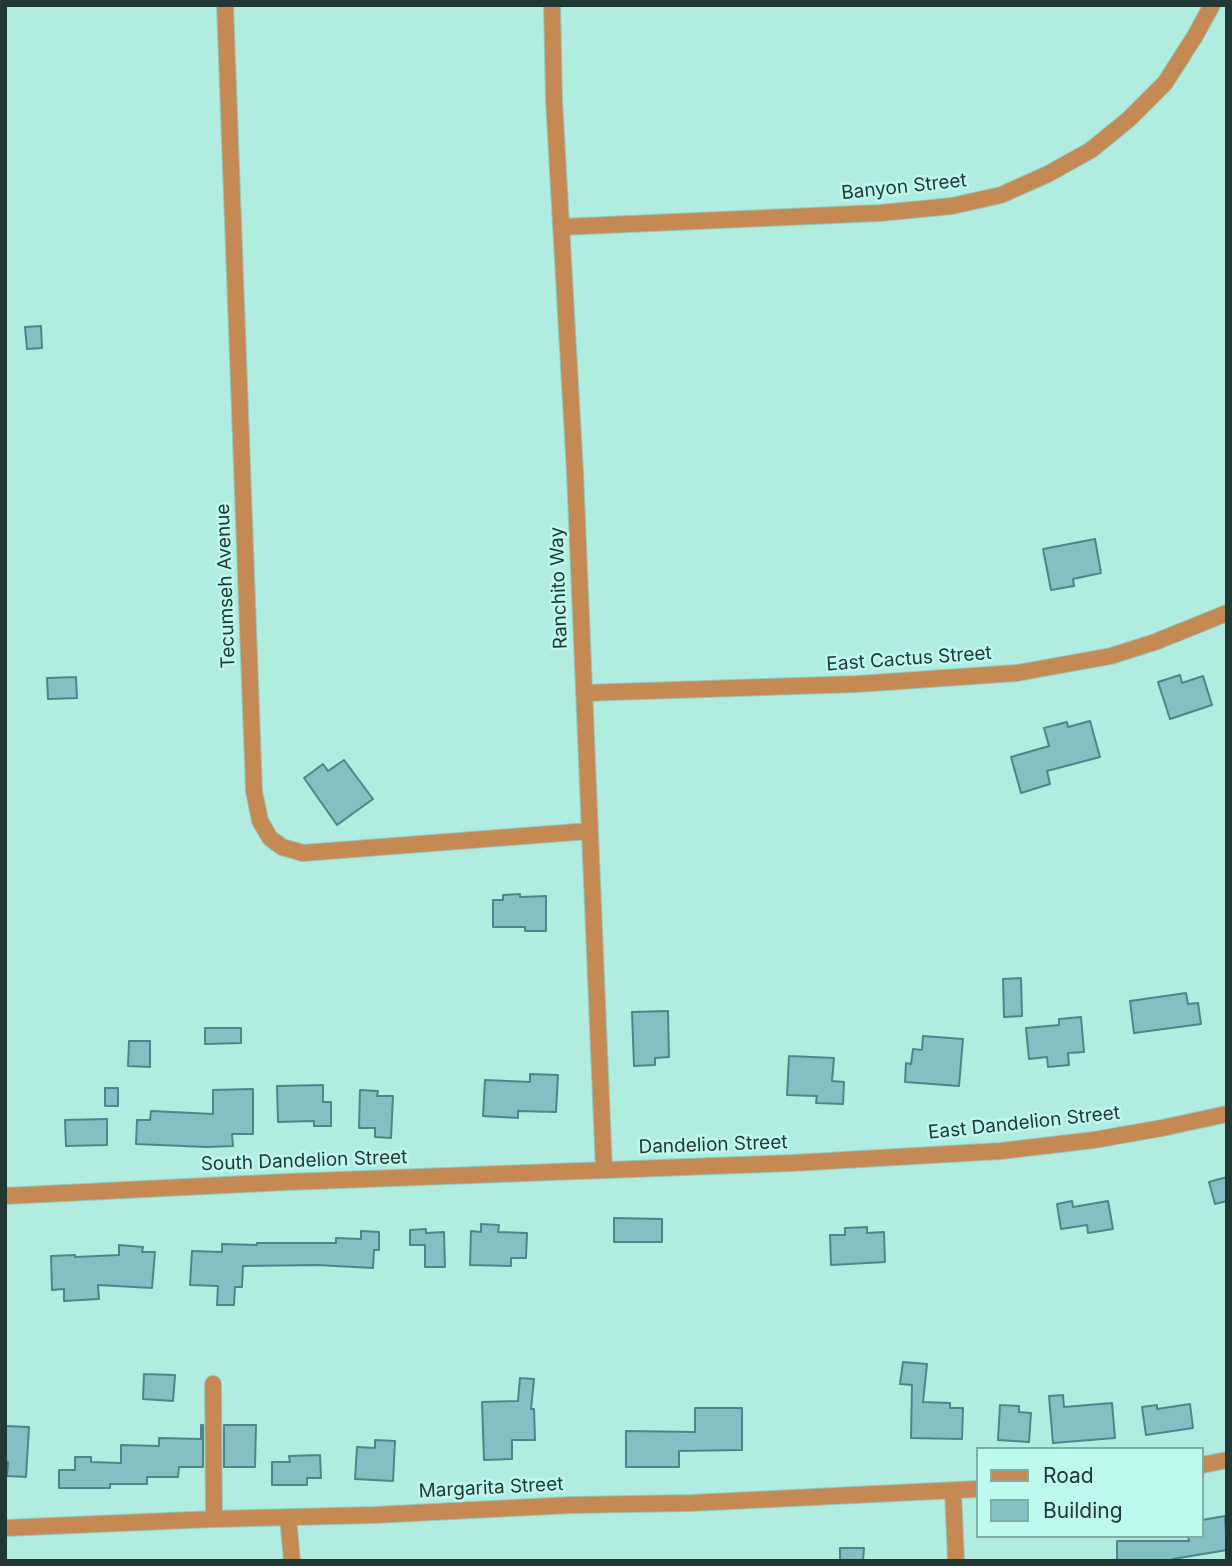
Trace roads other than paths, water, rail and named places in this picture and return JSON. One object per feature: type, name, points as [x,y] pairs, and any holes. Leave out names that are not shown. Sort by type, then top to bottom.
[{"type":"street","name":"Tecumseh Avenue","points":[[225,5],[254,791],[260,821],[270,838],[282,847],[303,853],[589,831]]},
{"type":"street","name":"Ranchito Way","points":[[552,5],[554,100],[575,473],[604,1170]]},
{"type":"street","name":"Banyon Street","points":[[561,227],[880,213],[952,206],[1000,195],[1048,174],[1091,150],[1129,119],[1165,83],[1212,5]]},
{"type":"street","name":"East Cactus Street","points":[[584,693],[858,684],[1017,673],[1122,652],[1155,642],[1227,613]]},
{"type":"street","name":"East Dandelion Street","points":[[825,1161],[1014,1149],[1094,1140],[1227,1114]]},
{"type":"street","name":"Dandelion Street","points":[[604,1170],[825,1161]]},
{"type":"street","name":"South Dandelion Street","points":[[5,1196],[274,1182],[604,1170]]},
{"type":"street","points":[[213,1384],[214,1518]]},
{"type":"street","points":[[1204,1465],[1227,1460]]},
{"type":"street","name":"Margarita Street","points":[[5,1528],[214,1518],[691,1503],[976,1489]]},
{"type":"street","points":[[953,1490],[956,1561]]},
{"type":"street","points":[[288,1517],[292,1561]]}]
